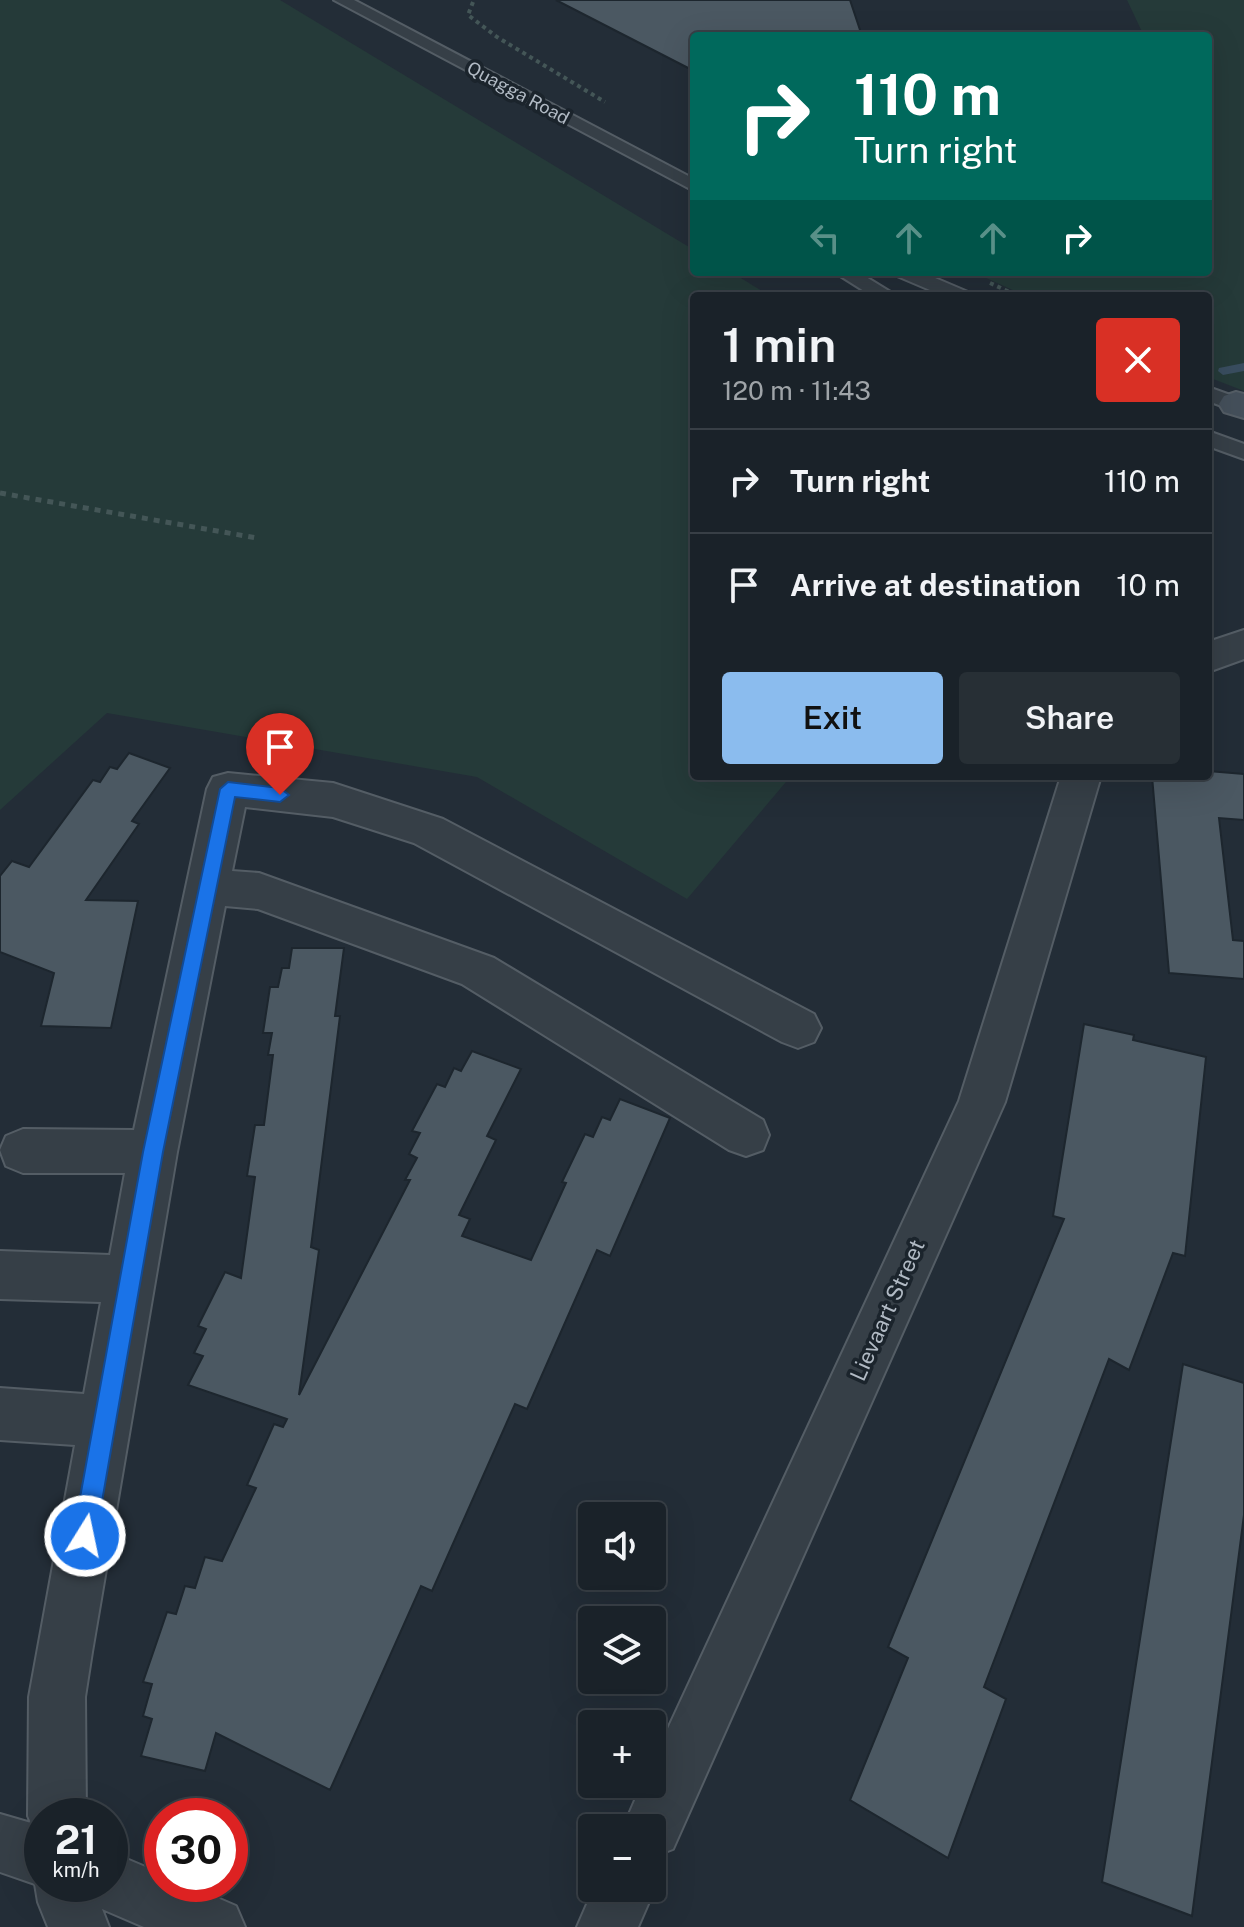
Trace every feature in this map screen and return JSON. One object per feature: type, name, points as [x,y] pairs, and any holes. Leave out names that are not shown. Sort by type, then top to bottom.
[{"type":"street","points":[[1212,656],[1244,644]]},
{"type":"street","name":"Lievaart Street","points":[[658,1814],[982,1102],[1080,780]]},
{"type":"street","points":[[57,1798],[57,1697],[153,1152],[228,789],[333,800],[428,831],[798,1028]]},
{"type":"street","points":[[208,887],[259,891],[478,971],[746,1135]]},
{"type":"street","points":[[23,1151],[153,1152]]},
{"type":"street","points":[[0,1275],[130,1279]]},
{"type":"street","points":[[0,1414],[105,1421]]},
{"type":"street","points":[[0,1843],[24,1850]]},
{"type":"street","points":[[128,1890],[215,1927]]},
{"type":"street","points":[[68,1902],[79,1927]]},
{"type":"street","points":[[607,1927],[619,1902]]},
{"type":"lane","name":"Quagga Road","points":[[342,0],[690,184]]},
{"type":"lane","points":[[851,276],[880,292]]},
{"type":"lane","points":[[914,276],[952,292]]},
{"type":"lane","points":[[1212,440],[1244,452]]},
{"type":"path","points":[[473,2],[468,15],[497,37],[607,103]]},
{"type":"path","points":[[0,493],[257,538]]},
{"type":"green space","points":[[0,0],[280,0],[690,248],[690,276],[738,276],[764,292],[690,292],[690,780],[788,780],[687,899],[477,777],[107,713],[0,810]]},
{"type":"green space","points":[[1127,0],[1244,0],[1244,391],[1212,379],[1212,292],[1017,292],[982,276],[1212,276],[1212,32],[1142,32]]},
{"type":"building","points":[[556,0],[850,0],[861,32],[690,32],[690,69]]},
{"type":"building","points":[[129,753],[170,768],[132,821],[139,824],[86,900],[138,901],[111,1028],[41,1026],[54,973],[0,952],[0,876],[12,861],[29,867],[93,780],[100,782],[110,767],[117,769]]},
{"type":"building","points":[[1212,771],[1244,774],[1244,820],[1219,818],[1233,940],[1244,941],[1244,979],[1169,973],[1152,780],[1212,780]]},
{"type":"building","points":[[292,948],[344,948],[335,1016],[340,1016],[311,1247],[319,1250],[299,1395],[410,1180],[405,1180],[417,1158],[409,1154],[420,1133],[412,1131],[437,1084],[445,1087],[454,1068],[461,1071],[472,1051],[521,1069],[487,1136],[496,1140],[459,1215],[470,1219],[462,1236],[531,1260],[585,1134],[593,1137],[602,1117],[610,1120],[620,1099],[670,1118],[610,1256],[597,1250],[527,1409],[515,1404],[432,1591],[421,1586],[330,1790],[216,1733],[205,1771],[141,1756],[152,1719],[143,1716],[152,1684],[143,1682],[167,1612],[176,1614],[185,1586],[195,1588],[205,1557],[222,1561],[256,1488],[247,1485],[274,1424],[283,1427],[287,1419],[188,1385],[203,1356],[194,1353],[206,1329],[198,1326],[225,1272],[241,1278],[255,1177],[247,1176],[255,1125],[264,1125],[273,1055],[268,1055],[272,1033],[263,1033],[270,987],[278,987],[282,968],[289,968]]},
{"type":"building","points":[[1084,1024],[1134,1035],[1133,1040],[1206,1057],[1185,1256],[1173,1253],[1129,1370],[1109,1359],[984,1687],[1006,1699],[948,1858],[850,1800],[908,1658],[888,1647],[1064,1219],[1053,1216]]},
{"type":"building","points":[[1183,1364],[1244,1383],[1244,1515],[1192,1916],[1102,1882]]},
{"type":"waterway","points":[[1223,371],[1244,367]]},
{"type":"route","points":[[85,1536],[153,1152],[228,789],[280,795]]}]
